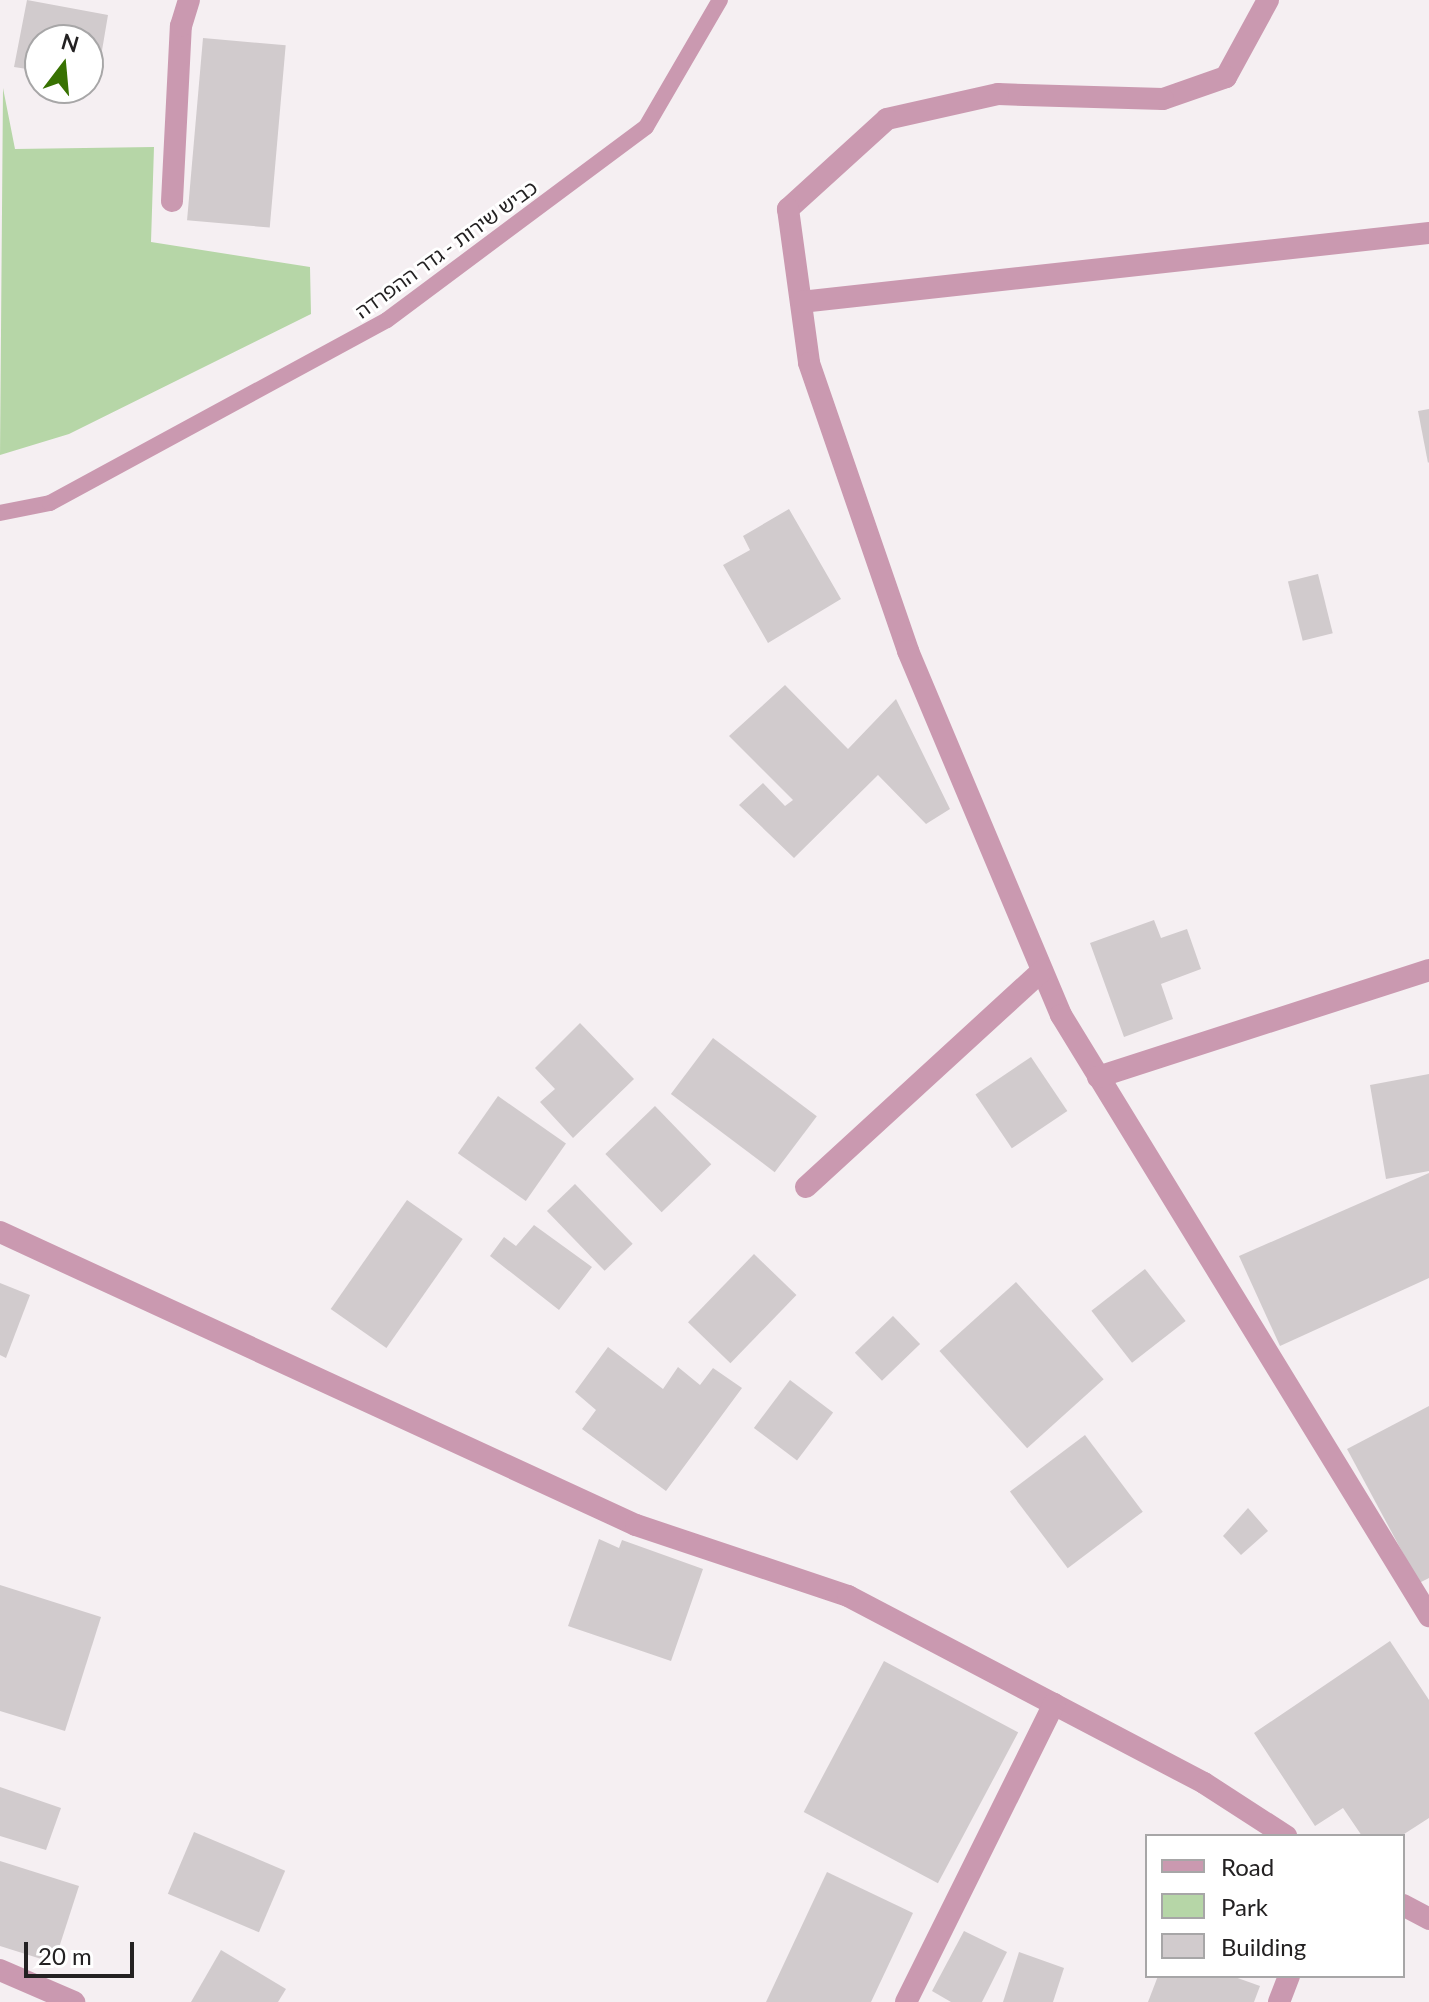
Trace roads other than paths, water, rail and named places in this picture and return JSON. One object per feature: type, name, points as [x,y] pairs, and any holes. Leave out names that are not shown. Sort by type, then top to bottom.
[{"type":"street","points":[[172,201],[181,26],[189,0]]},
{"type":"street","points":[[1268,0],[1226,77],[1163,99],[998,94],[887,119],[788,209],[809,363],[908,651],[1061,1015],[1429,1616]]},
{"type":"street","points":[[801,302],[1429,233]]},
{"type":"street","points":[[1098,1077],[1429,970]]},
{"type":"street","points":[[806,1187],[1042,971]]},
{"type":"street","points":[[0,1232],[636,1525],[848,1596],[1204,1783],[1283,1834]]},
{"type":"street","points":[[906,2002],[1054,1704]]},
{"type":"street","points":[[1405,1906],[1429,1919]]},
{"type":"street","points":[[0,1970],[74,2002]]},
{"type":"street","points":[[1279,2002],[1288,1978]]},
{"type":"lane","name":"כביש שירות - גדר ההפרדה","points":[[0,513],[50,503],[387,320],[646,127],[720,0]]}]
